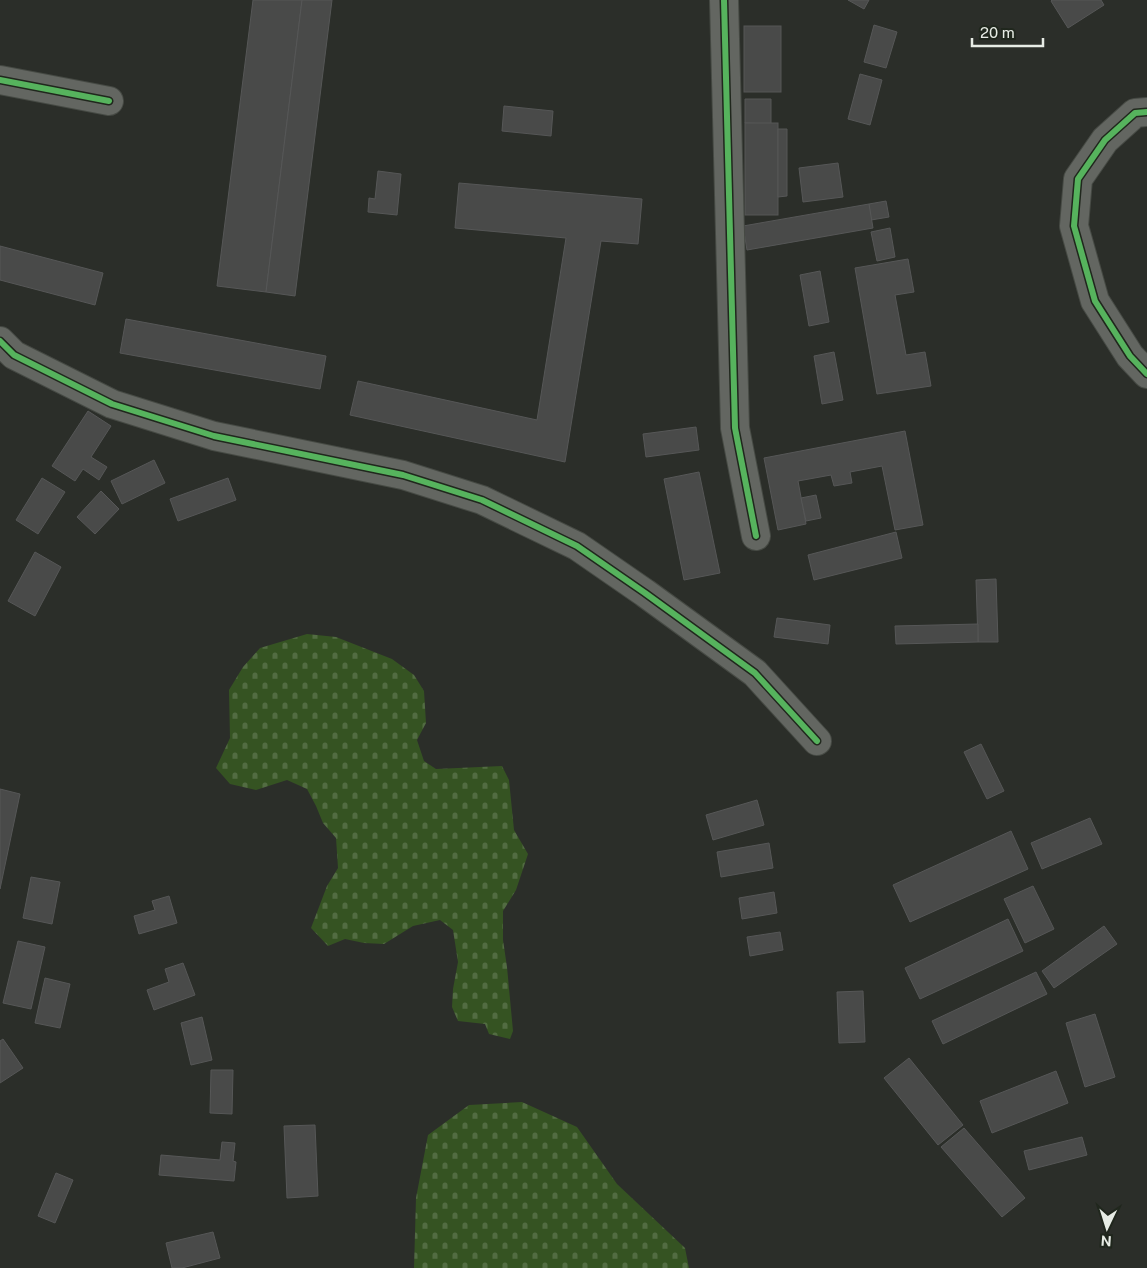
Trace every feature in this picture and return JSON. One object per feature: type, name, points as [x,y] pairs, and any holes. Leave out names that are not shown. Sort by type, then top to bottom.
[{"type":"street","points":[[724,0],[734,428],[756,536]]},
{"type":"street","points":[[0,80],[109,101]]},
{"type":"street","points":[[1147,112],[1135,112],[1104,140],[1078,178],[1074,226],[1096,301],[1130,356],[1147,374]]},
{"type":"street","points":[[0,341],[14,355],[112,404],[214,436],[403,475],[482,500],[576,546],[645,593],[755,673],[817,741]]},
{"type":"green space","points":[[307,634],[336,637],[392,659],[414,675],[424,691],[426,723],[417,740],[424,761],[436,769],[502,766],[509,780],[514,830],[528,854],[516,890],[503,911],[503,940],[513,1031],[510,1039],[489,1034],[485,1024],[458,1021],[452,1007],[458,962],[453,930],[440,920],[413,926],[384,944],[364,943],[345,939],[328,946],[311,928],[327,886],[338,868],[336,838],[323,823],[307,789],[287,780],[256,790],[230,784],[216,768],[230,738],[229,690],[243,667],[260,648]]},
{"type":"green space","points":[[522,1102],[577,1127],[617,1184],[685,1248],[689,1268],[414,1268],[416,1198],[428,1135],[469,1105]]},
{"type":"building","points":[[253,0],[302,0],[266,292],[217,286]]},
{"type":"building","points":[[302,0],[332,0],[295,296],[266,292]]},
{"type":"building","points":[[848,0],[869,0],[864,9]]},
{"type":"building","points":[[1052,0],[1101,0],[1104,5],[1068,28]]},
{"type":"building","points":[[874,25],[897,32],[886,68],[864,62]]},
{"type":"building","points":[[744,26],[781,26],[781,92],[744,92]]},
{"type":"building","points":[[860,74],[882,80],[870,125],[848,119]]},
{"type":"building","points":[[745,99],[771,99],[771,124],[745,123]]},
{"type":"building","points":[[504,106],[553,111],[551,136],[502,131]]},
{"type":"building","points":[[745,123],[778,123],[778,215],[745,215]]},
{"type":"building","points":[[778,129],[787,129],[787,196],[778,197]]},
{"type":"building","points":[[838,163],[843,197],[803,202],[799,168]]},
{"type":"building","points":[[378,171],[401,174],[397,215],[368,212],[369,198],[375,199]]},
{"type":"building","points":[[459,183],[642,199],[638,244],[601,241],[565,462],[350,415],[358,381],[537,420],[566,238],[455,228]]},
{"type":"building","points":[[886,201],[889,217],[871,220],[869,204]]},
{"type":"building","points":[[869,204],[873,228],[747,250],[743,226]]},
{"type":"building","points":[[890,228],[895,257],[877,261],[871,232]]},
{"type":"building","points":[[0,246],[103,273],[95,305],[0,280]]},
{"type":"building","points":[[908,259],[914,292],[895,295],[906,355],[925,352],[931,386],[877,394],[855,268]]},
{"type":"building","points":[[820,271],[829,322],[809,326],[800,275]]},
{"type":"building","points":[[126,319],[326,356],[320,389],[120,353]]},
{"type":"building","points":[[834,352],[843,400],[822,404],[814,356]]},
{"type":"building","points":[[88,411],[111,426],[91,457],[107,467],[99,480],[83,469],[75,481],[52,466]]},
{"type":"building","points":[[696,427],[699,450],[646,457],[643,434]]},
{"type":"building","points":[[905,431],[923,525],[895,530],[882,466],[850,472],[852,483],[834,486],[831,475],[798,481],[806,524],[778,530],[764,458]]},
{"type":"building","points":[[154,460],[165,483],[122,504],[111,481]]},
{"type":"building","points":[[699,472],[720,573],[684,580],[664,479]]},
{"type":"building","points":[[42,478],[65,492],[38,534],[16,520]]},
{"type":"building","points":[[228,478],[236,500],[178,521],[170,499]]},
{"type":"building","points":[[101,491],[119,509],[95,534],[77,517]]},
{"type":"building","points":[[816,495],[821,518],[806,521],[801,498]]},
{"type":"building","points":[[896,532],[902,558],[814,580],[808,555]]},
{"type":"building","points":[[35,552],[61,567],[35,616],[8,601]]},
{"type":"building","points":[[996,579],[998,642],[978,642],[976,580]]},
{"type":"building","points":[[777,618],[830,625],[828,644],[774,637]]},
{"type":"building","points":[[978,624],[978,642],[896,644],[895,626]]},
{"type":"building","points":[[981,744],[1004,791],[987,799],[964,752]]},
{"type":"building","points":[[0,789],[20,794],[0,889]]},
{"type":"building","points":[[757,800],[764,825],[713,840],[706,815]]},
{"type":"building","points":[[1090,818],[1102,844],[1042,869],[1031,843]]},
{"type":"building","points":[[1011,831],[1028,869],[910,922],[893,885]]},
{"type":"building","points":[[769,843],[773,868],[721,877],[717,852]]},
{"type":"building","points":[[31,877],[60,882],[52,924],[23,918]]},
{"type":"building","points":[[1033,886],[1054,929],[1025,943],[1004,899]]},
{"type":"building","points":[[774,892],[777,913],[742,919],[739,898]]},
{"type":"building","points":[[169,896],[177,923],[139,934],[134,916],[155,910],[152,901]]},
{"type":"building","points":[[1008,919],[1023,951],[920,999],[905,968]]},
{"type":"building","points":[[1104,926],[1117,944],[1054,988],[1042,971]]},
{"type":"building","points":[[780,932],[783,950],[750,956],[747,937]]},
{"type":"building","points":[[18,941],[45,947],[31,1009],[3,1003]]},
{"type":"building","points":[[183,963],[195,995],[154,1010],[147,990],[169,982],[165,969]]},
{"type":"building","points":[[1036,972],[1047,994],[943,1044],[932,1021]]},
{"type":"building","points":[[45,978],[70,984],[60,1028],[35,1023]]},
{"type":"building","points":[[863,991],[865,1042],[839,1043],[837,992]]},
{"type":"building","points":[[1095,1014],[1115,1077],[1085,1087],[1066,1023]]},
{"type":"building","points":[[202,1017],[212,1060],[191,1065],[181,1023]]},
{"type":"building","points":[[3,1039],[23,1068],[0,1083],[0,1041]]},
{"type":"building","points":[[909,1058],[963,1125],[938,1145],[884,1078]]},
{"type":"building","points":[[211,1070],[233,1070],[232,1114],[210,1113]]},
{"type":"building","points":[[1056,1071],[1068,1103],[992,1133],[980,1101]]},
{"type":"building","points":[[315,1125],[318,1196],[287,1198],[284,1126]]},
{"type":"building","points":[[964,1128],[1025,1198],[1002,1217],[941,1147]]},
{"type":"building","points":[[1082,1137],[1087,1155],[1029,1170],[1024,1151]]},
{"type":"building","points":[[222,1142],[235,1143],[233,1161],[236,1162],[234,1181],[159,1175],[161,1155],[220,1160]]},
{"type":"building","points":[[56,1173],[73,1180],[55,1223],[38,1216]]},
{"type":"building","points":[[213,1232],[220,1258],[182,1268],[172,1268],[166,1243]]},
{"type":"cycle path","points":[[724,0],[735,428],[756,536]]},
{"type":"cycle path","points":[[0,80],[109,101]]},
{"type":"cycle path","points":[[1147,112],[1135,113],[1105,140],[1078,179],[1074,226],[1095,301],[1130,356],[1147,374]]},
{"type":"cycle path","points":[[0,341],[14,355],[112,404],[214,436],[403,475],[482,500],[577,546],[755,673],[817,741]]}]
